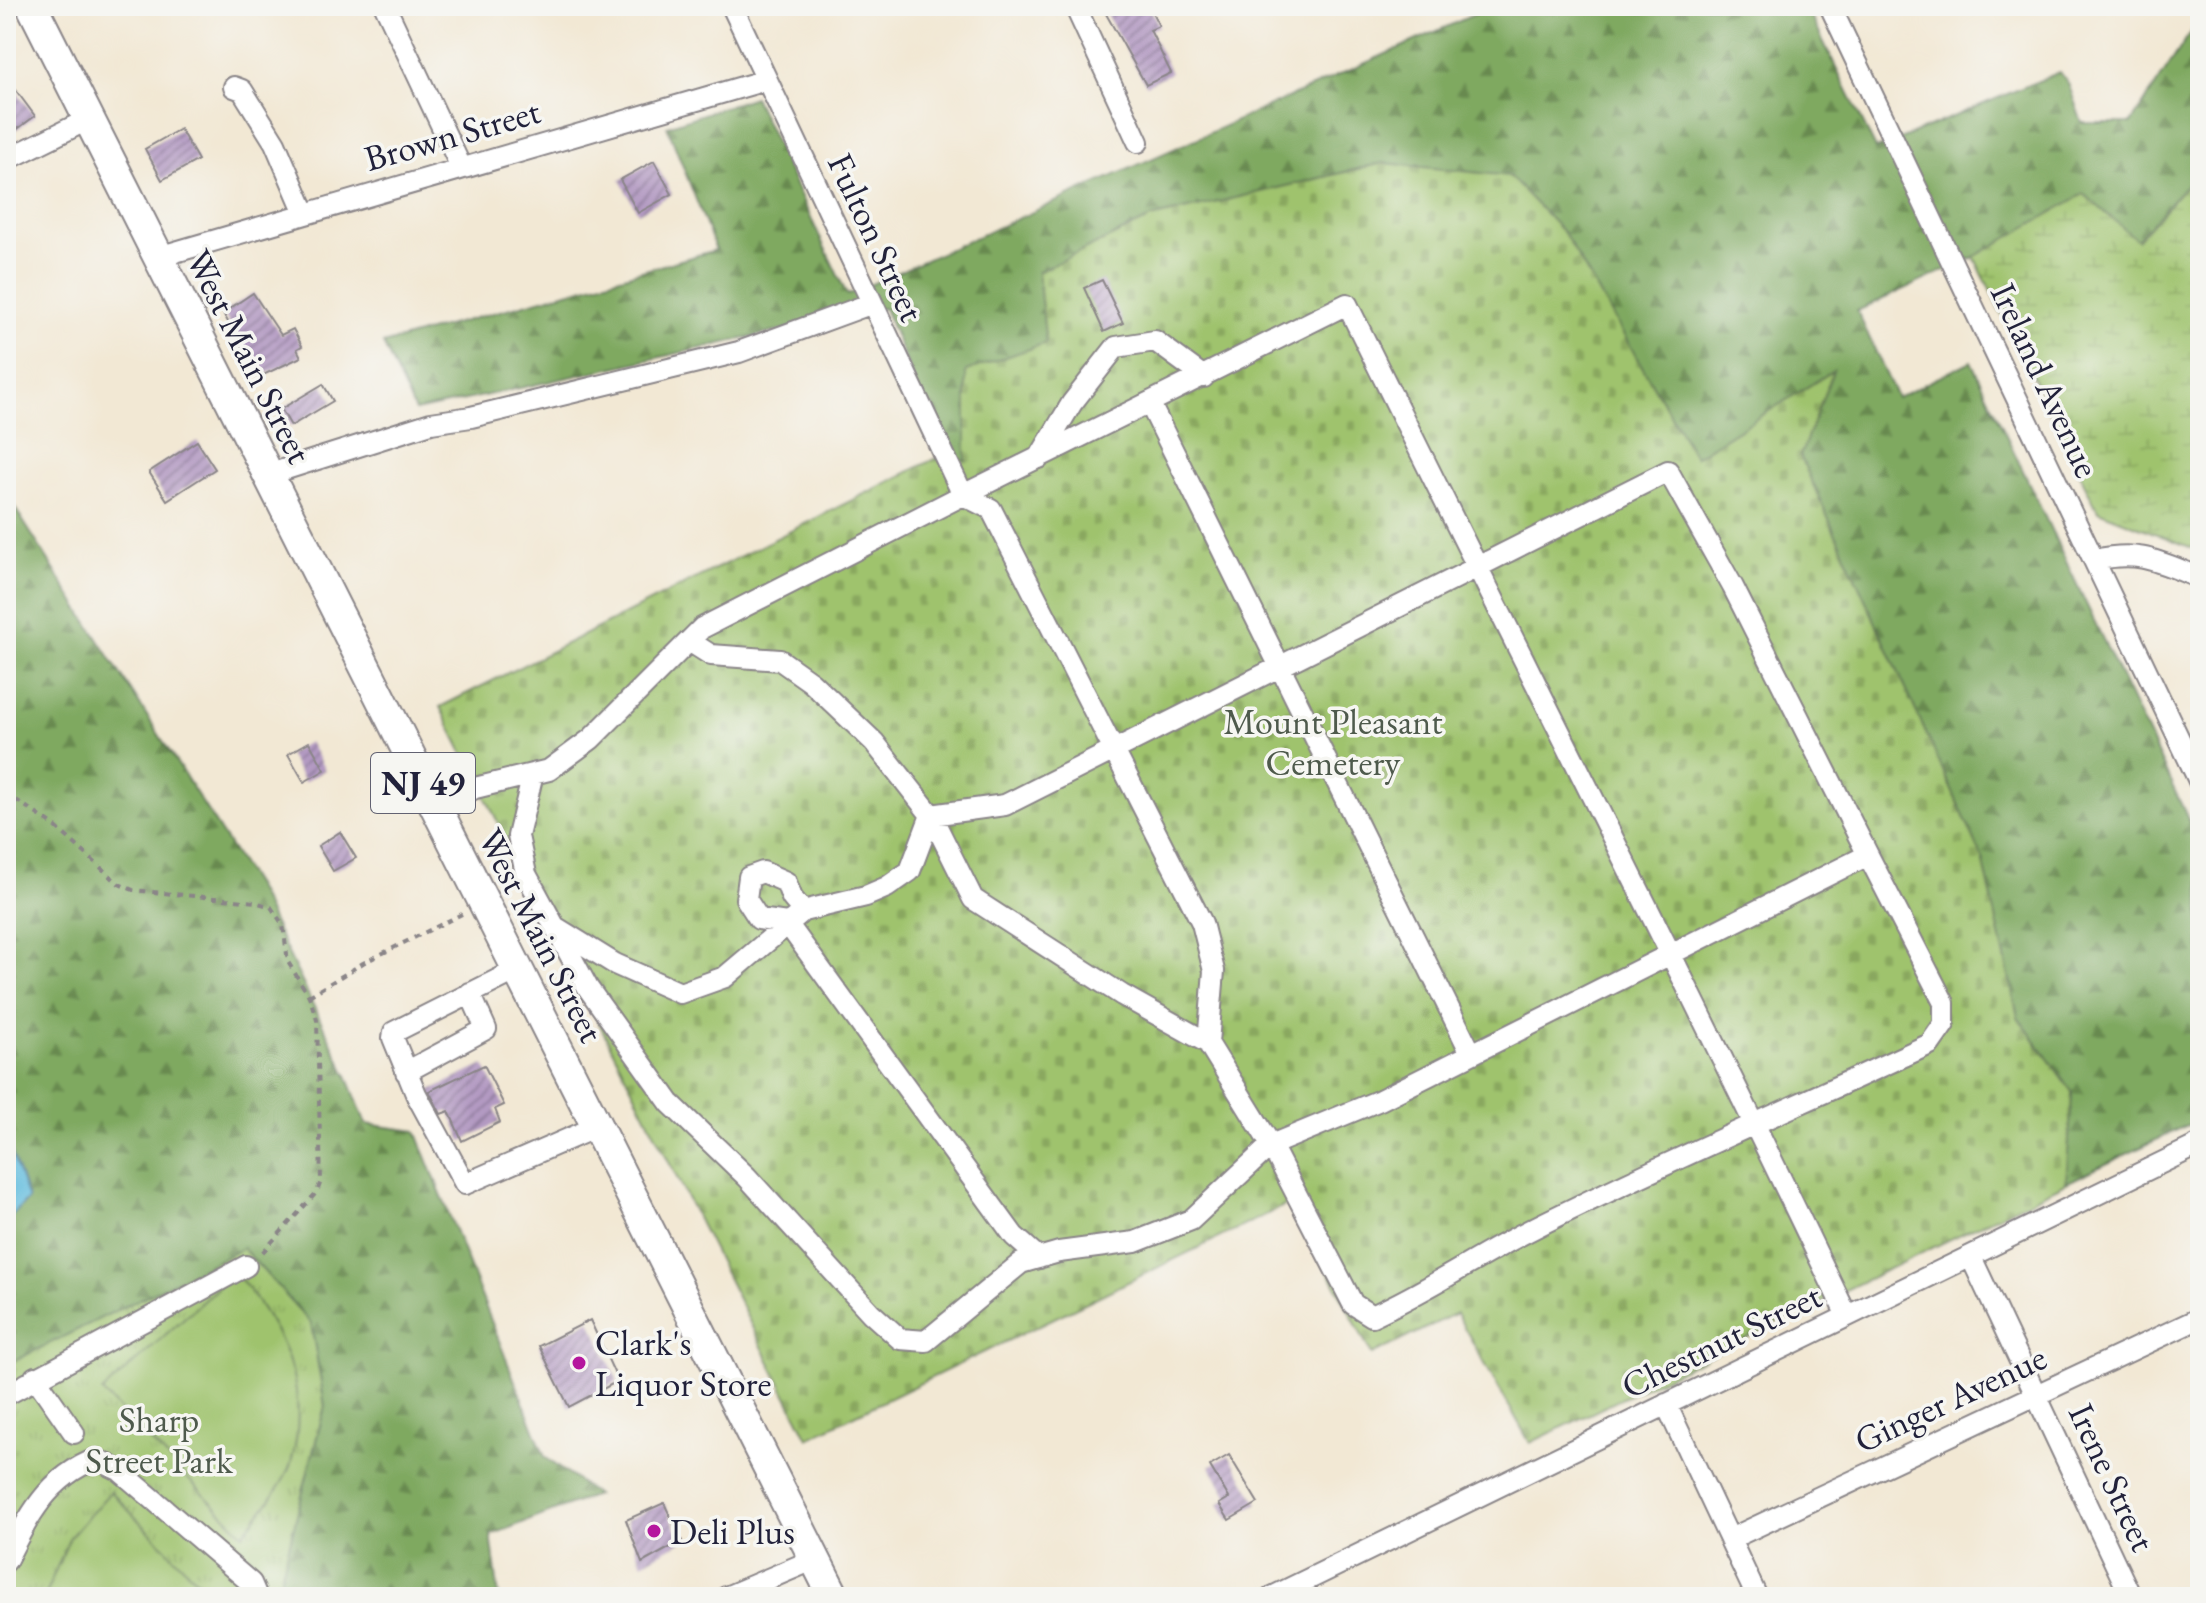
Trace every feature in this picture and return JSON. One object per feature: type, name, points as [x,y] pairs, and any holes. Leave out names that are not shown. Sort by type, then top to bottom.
[{"type":"highway","name":"West Main Street","points":[[32,6],[834,1597]]},
{"type":"street","points":[[385,6],[461,167]]},
{"type":"street","name":"Fulton Street","points":[[732,6],[870,304],[963,495]]},
{"type":"street","points":[[1075,6],[1138,142]]},
{"type":"street","name":"Ireland Avenue","points":[[1833,7],[2200,783]]},
{"type":"street","name":"Brown Street","points":[[158,257],[766,80]]},
{"type":"street","points":[[234,87],[242,90],[275,143],[305,213]]},
{"type":"street","points":[[6,160],[89,119]]},
{"type":"street","points":[[267,475],[431,423],[471,417],[739,352],[870,304]]},
{"type":"street","points":[[435,808],[475,788],[549,770],[591,739],[702,628],[1347,304],[1847,1316]]},
{"type":"street","points":[[1039,458],[1072,403],[1116,347],[1155,341],[1204,377]]},
{"type":"street","points":[[1150,404],[1471,1053]]},
{"type":"street","points":[[689,641],[711,655],[780,660],[811,682],[874,742],[931,815],[973,899],[1122,995],[1208,1043],[1271,1145],[1353,1304],[1372,1316],[1418,1295],[1529,1230],[1930,1044],[1944,1024],[1944,1003],[1733,587],[1668,471],[1477,569],[1113,747],[1005,805],[931,815]]},
{"type":"street","points":[[963,495],[991,509],[1202,923],[1214,971],[1208,1043]]},
{"type":"street","points":[[2094,560],[2124,553],[2144,556],[2200,578]]},
{"type":"street","points":[[533,774],[518,836],[526,874],[588,988],[670,1103],[747,1177],[871,1313],[900,1339],[926,1341],[1021,1263],[1135,1242],[1191,1220],[1271,1145],[1380,1100],[1868,855]]},
{"type":"street","points":[[553,925],[615,964],[680,993],[725,977],[795,917],[866,896],[887,887],[910,871],[931,815]]},
{"type":"street","points":[[795,917],[1014,1236],[1039,1258]]},
{"type":"street","points":[[517,970],[397,1030],[393,1038],[406,1072],[465,1184],[596,1127]]},
{"type":"street","points":[[406,1072],[486,1029],[470,993]]},
{"type":"street","name":"Chestnut Street","points":[[1272,1597],[2200,1144]]},
{"type":"street","name":"Irene Street","points":[[1971,1257],[2131,1597]]},
{"type":"street","points":[[6,1395],[246,1266]]},
{"type":"street","name":"Ginger Avenue","points":[[1730,1539],[2200,1318]]},
{"type":"street","points":[[35,1377],[74,1433]]},
{"type":"street","points":[[1666,1404],[1757,1597]]},
{"type":"street","points":[[6,1561],[25,1523],[52,1484],[74,1467],[96,1459],[119,1470],[251,1583],[257,1597]]},
{"type":"street","points":[[726,1597],[756,1591],[815,1559]]},
{"type":"path","points":[[6,793],[56,827],[119,884],[133,890],[255,902],[271,907],[283,925],[288,962],[309,996],[317,1020],[317,1113],[322,1157],[317,1192],[265,1250]]},
{"type":"path","points":[[309,996],[363,963],[483,903]]},
{"type":"green space","points":[[1493,6],[1806,6],[1876,149],[2060,72],[2068,83],[2082,123],[2131,123],[2200,18],[2200,170],[2136,241],[1974,257],[1857,311],[1897,398],[1971,361],[2200,844],[2200,1119],[2066,1183],[2072,1092],[2018,1017],[1983,859],[1800,456],[1832,372],[1695,457],[1564,233],[1509,176],[1383,163],[1151,218],[1038,272],[1046,343],[967,461],[944,454],[884,308],[415,411],[383,344],[716,250],[667,126],[754,97],[847,295]]},
{"type":"green space","name":"Mount Pleasant Cemetery","points":[[1384,163],[1509,176],[1564,233],[1695,457],[1833,371],[1800,456],[1983,859],[2018,1017],[2072,1092],[2066,1183],[1530,1443],[1456,1313],[1372,1355],[1292,1202],[808,1438],[440,707],[944,454],[966,461],[966,371],[1046,343],[1038,272],[1151,218]]},
{"type":"green space","points":[[2200,170],[2200,551],[2098,511],[1974,257],[2084,194],[2137,240]]},
{"type":"green space","points":[[6,494],[257,889],[346,1073],[366,1124],[416,1131],[545,1457],[596,1495],[491,1535],[499,1597],[276,1597],[325,1406],[311,1323],[243,1248],[6,1365],[6,1222],[28,1199],[6,1137]]},
{"type":"green space","name":"Sharp Street Park","points":[[243,1248],[311,1323],[325,1406],[276,1597],[6,1597],[6,1332]]},
{"type":"green space","points":[[235,1272],[279,1337],[295,1384],[298,1409],[297,1435],[288,1471],[243,1534],[102,1392]]},
{"type":"green space","points":[[111,1491],[213,1597],[44,1597],[70,1537]]},
{"type":"water","points":[[6,1137],[28,1199],[6,1222]]},
{"type":"building","points":[[1121,6],[1149,6],[1159,26],[1150,30],[1171,73],[1146,85],[1106,14]]},
{"type":"building","points":[[6,77],[35,116],[13,132],[6,123]]},
{"type":"building","points":[[180,129],[198,160],[162,180],[145,149]]},
{"type":"building","points":[[654,161],[672,194],[638,213],[620,180]]},
{"type":"building","points":[[1102,280],[1123,323],[1104,332],[1084,288]]},
{"type":"building","points":[[253,293],[281,335],[293,329],[302,346],[297,349],[301,357],[259,377],[223,313]]},
{"type":"building","points":[[323,384],[333,401],[291,426],[281,409]]},
{"type":"building","points":[[197,441],[215,469],[167,500],[149,472]]},
{"type":"building","points":[[309,742],[325,770],[304,782],[288,754]]},
{"type":"building","points":[[340,832],[356,858],[333,871],[318,846]]},
{"type":"building","points":[[484,1065],[504,1105],[495,1109],[500,1122],[462,1141],[449,1111],[441,1114],[429,1091]]},
{"type":"building","name":"Clark's Liquor Store","points":[[590,1320],[618,1381],[569,1407],[539,1346]]},
{"type":"building","points":[[1229,1455],[1258,1503],[1229,1520],[1219,1504],[1229,1498],[1210,1466]]},
{"type":"building","name":"Deli Plus","points":[[664,1503],[682,1541],[642,1563],[626,1520]]},
{"type":"place","name":"Clark's Liquor Store","points":[[579,1363]]},
{"type":"place","name":"Deli Plus","points":[[654,1531]]}]
